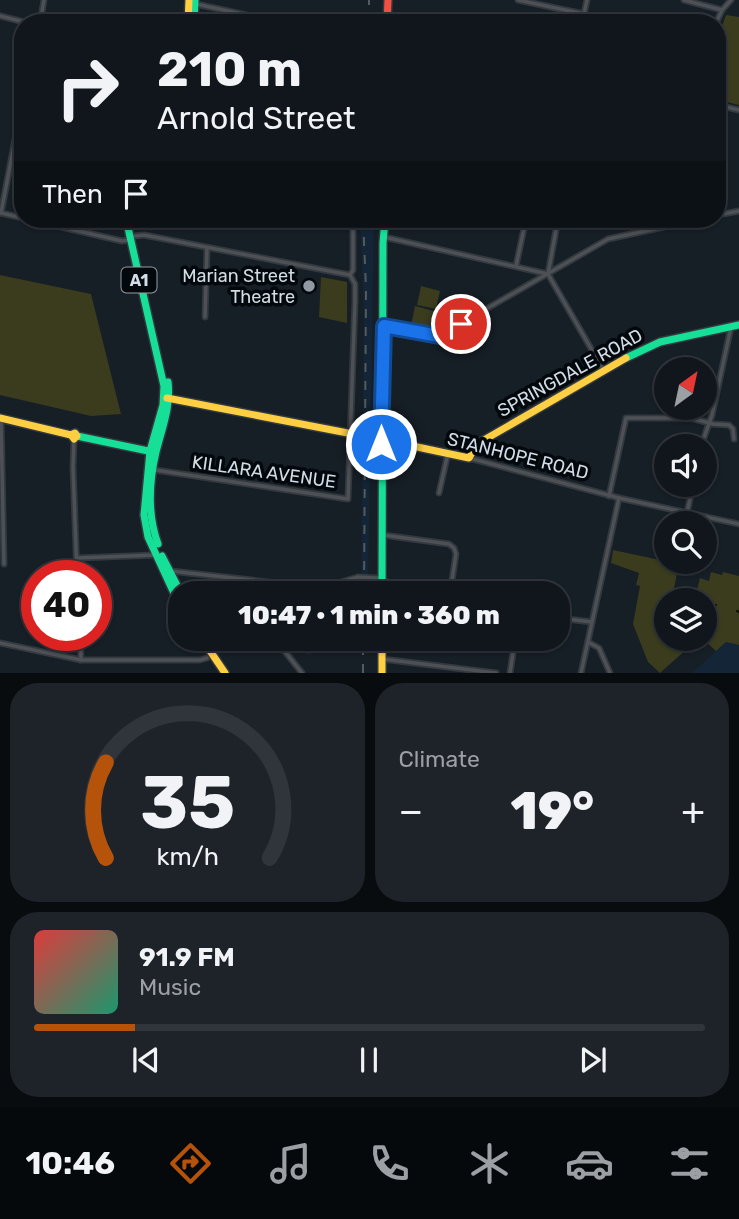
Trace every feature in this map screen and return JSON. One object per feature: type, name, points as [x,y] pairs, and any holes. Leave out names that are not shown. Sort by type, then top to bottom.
[{"type":"main road","name":"A1","points":[[130,228],[167,398],[153,452],[144,515],[145,526],[157,555],[174,581]]},
{"type":"main road","points":[[379,581],[383,535],[378,439],[384,326],[384,228]]},
{"type":"main road","name":"SPRINGDALE ROAD","points":[[469,458],[475,446],[604,370],[660,342],[735,326]]},
{"type":"main road","name":"STANHOPE ROAD","points":[[167,398],[469,458]]},
{"type":"main road","points":[[0,419],[153,452]]},
{"type":"main road","name":"A1","points":[[153,452],[151,525],[171,581]]},
{"type":"main road","points":[[205,651],[220,673]]},
{"type":"main road","points":[[208,651],[225,673]]},
{"type":"main road","points":[[382,651],[382,673]]},
{"type":"street","points":[[519,0],[584,14],[587,0]]},
{"type":"street","points":[[684,0],[722,10]]},
{"type":"street","points":[[720,14],[731,0]]},
{"type":"street","points":[[193,1],[246,14]]},
{"type":"street","points":[[1,213],[14,145]]},
{"type":"street","points":[[67,228],[121,241],[144,235],[350,275]]},
{"type":"street","points":[[350,275],[353,270],[353,228]]},
{"type":"street","points":[[516,266],[524,228]]},
{"type":"street","points":[[556,228],[548,274],[604,370]]},
{"type":"street","points":[[384,326],[439,336],[608,239],[659,228]]},
{"type":"street","points":[[384,237],[548,274]]},
{"type":"street","points":[[205,317],[207,248]]},
{"type":"street","points":[[350,275],[356,287],[354,434]]},
{"type":"street","points":[[705,434],[735,326]]},
{"type":"street","points":[[609,496],[626,418],[691,418],[731,425],[734,439]]},
{"type":"street","points":[[0,419],[5,564]]},
{"type":"street","name":"KILLARA AVENUE","points":[[153,470],[348,499],[354,434]]},
{"type":"street","points":[[74,437],[76,558],[157,555]]},
{"type":"street","points":[[439,493],[448,453]]},
{"type":"street","name":"STANHOPE ROAD","points":[[469,458],[609,496],[678,511]]},
{"type":"street","points":[[581,673],[619,498]]},
{"type":"street","name":"STANHOPE ROAD","points":[[717,519],[739,524]]},
{"type":"street","points":[[383,535],[449,544],[456,554],[452,581]]},
{"type":"street","points":[[168,572],[321,588],[358,577],[378,578],[383,581]]},
{"type":"street","points":[[570,619],[592,622]]},
{"type":"street","points":[[588,642],[599,648],[610,673]]},
{"type":"street","points":[[0,643],[80,660],[208,658]]},
{"type":"street","points":[[80,651],[80,660]]},
{"type":"street","points":[[285,651],[302,673]]},
{"type":"street","points":[[510,673],[513,651]]},
{"type":"street","points":[[382,659],[496,673]]},
{"type":"street","points":[[448,673],[449,667]]},
{"type":"shaded area","points":[[360,228],[374,228],[368,581],[361,581],[364,318]]},
{"type":"shaded area","points":[[726,642],[739,645],[739,673],[692,673],[717,651]]},
{"type":"green space","points":[[726,15],[739,17],[739,105],[726,102]]},
{"type":"green space","points":[[0,275],[91,294],[121,414],[91,416],[0,395]]},
{"type":"green space","points":[[321,277],[347,282],[347,323],[319,317]]},
{"type":"green space","points":[[421,286],[440,291],[436,309],[417,305]]},
{"type":"green space","points":[[415,306],[434,311],[431,329],[411,325]]},
{"type":"green space","points":[[613,550],[654,559],[654,574],[677,574],[674,588],[654,588],[654,651],[685,651],[660,673],[648,662],[633,624],[640,586],[636,585],[639,573],[611,563]]},
{"type":"green space","points":[[723,572],[739,576],[739,645],[726,642],[717,650],[717,588],[698,588],[700,578],[709,581],[711,574],[722,575]]},
{"type":"railway","points":[[369,0],[369,14]]},
{"type":"railway","points":[[363,228],[366,288],[364,581]]},
{"type":"railway","points":[[363,651],[363,673]]},
{"type":"traffic: fast","points":[[194,14],[195,0]]},
{"type":"traffic: fast","points":[[128,228],[164,386],[163,405],[150,451],[144,515],[148,537],[168,581]]},
{"type":"traffic: fast","points":[[382,581],[384,228]]},
{"type":"traffic: fast","points":[[626,358],[660,342],[739,325]]},
{"type":"traffic: fast","points":[[158,544],[152,521],[151,486],[167,409],[168,382]]},
{"type":"traffic: fast","points":[[358,435],[375,438]]},
{"type":"traffic: fast","points":[[77,436],[153,452]]},
{"type":"traffic: fast","points":[[162,556],[175,581]]},
{"type":"traffic: slow","points":[[188,14],[189,0]]},
{"type":"traffic: slow","points":[[375,438],[469,458],[477,444],[626,358]]},
{"type":"traffic: slow","points":[[167,398],[358,435]]},
{"type":"traffic: slow","points":[[0,418],[71,435]]},
{"type":"traffic: slow","points":[[75,433],[77,436],[74,439],[71,435],[75,433]]},
{"type":"traffic: slow","points":[[210,651],[225,673]]},
{"type":"traffic: slow","points":[[382,651],[382,673]]},
{"type":"traffic: jam","points":[[387,14],[388,0]]},
{"type":"place","name":"Marian Street Theatre","points":[[309,286]]},
{"type":"route","points":[[381,444],[384,326],[439,336],[461,324]]}]
